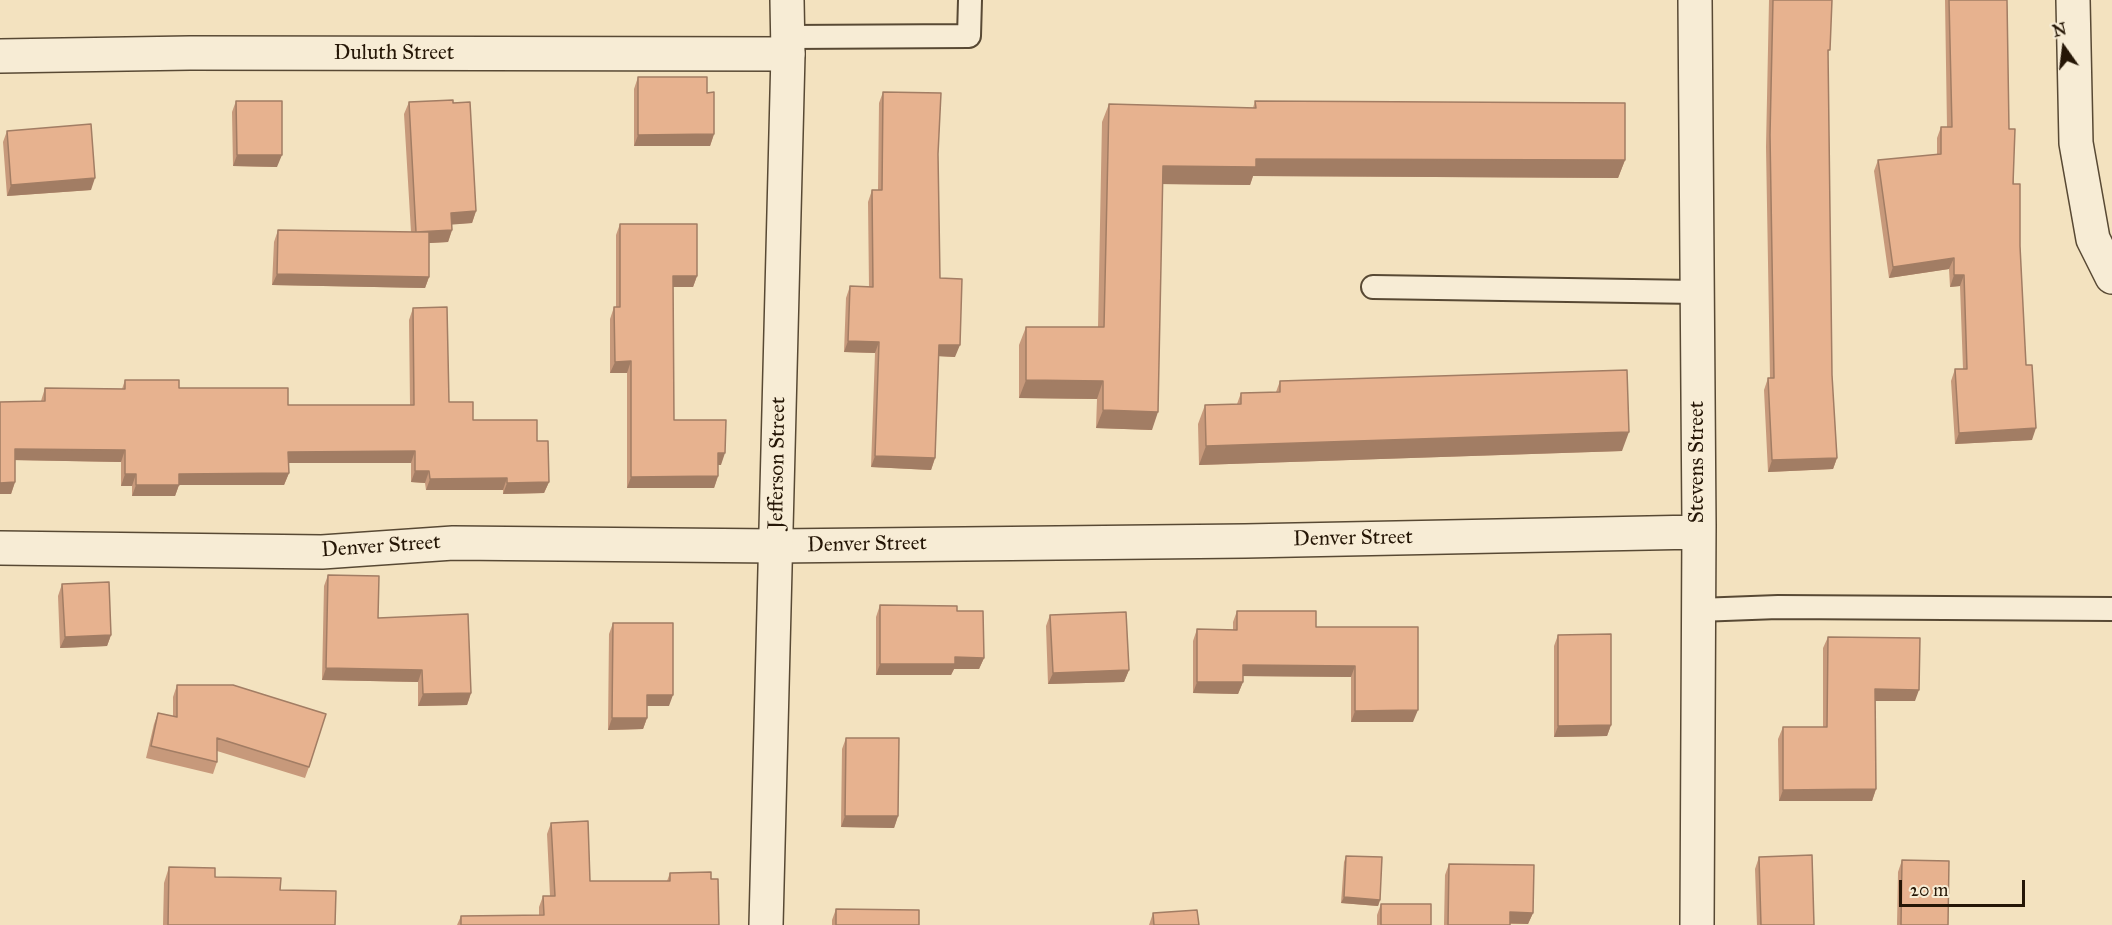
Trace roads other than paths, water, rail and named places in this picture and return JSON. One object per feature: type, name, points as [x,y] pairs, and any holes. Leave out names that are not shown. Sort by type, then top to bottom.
[{"type":"street","name":"Jefferson Street","points":[[766,925],[788,46],[787,0]]},
{"type":"street","name":"Stevens Street","points":[[1695,0],[1699,532],[1697,925]]},
{"type":"street","points":[[2073,0],[2076,143],[2093,239],[2112,277]]},
{"type":"street","name":"Duluth Street","points":[[0,56],[788,46]]},
{"type":"street","name":"Denver Street","points":[[0,548],[322,552],[453,543],[776,546],[1699,532]]},
{"type":"lane","points":[[788,46],[969,36],[970,0]]},
{"type":"lane","points":[[1373,287],[1697,292]]},
{"type":"lane","points":[[1698,610],[1778,607],[2112,609]]}]
